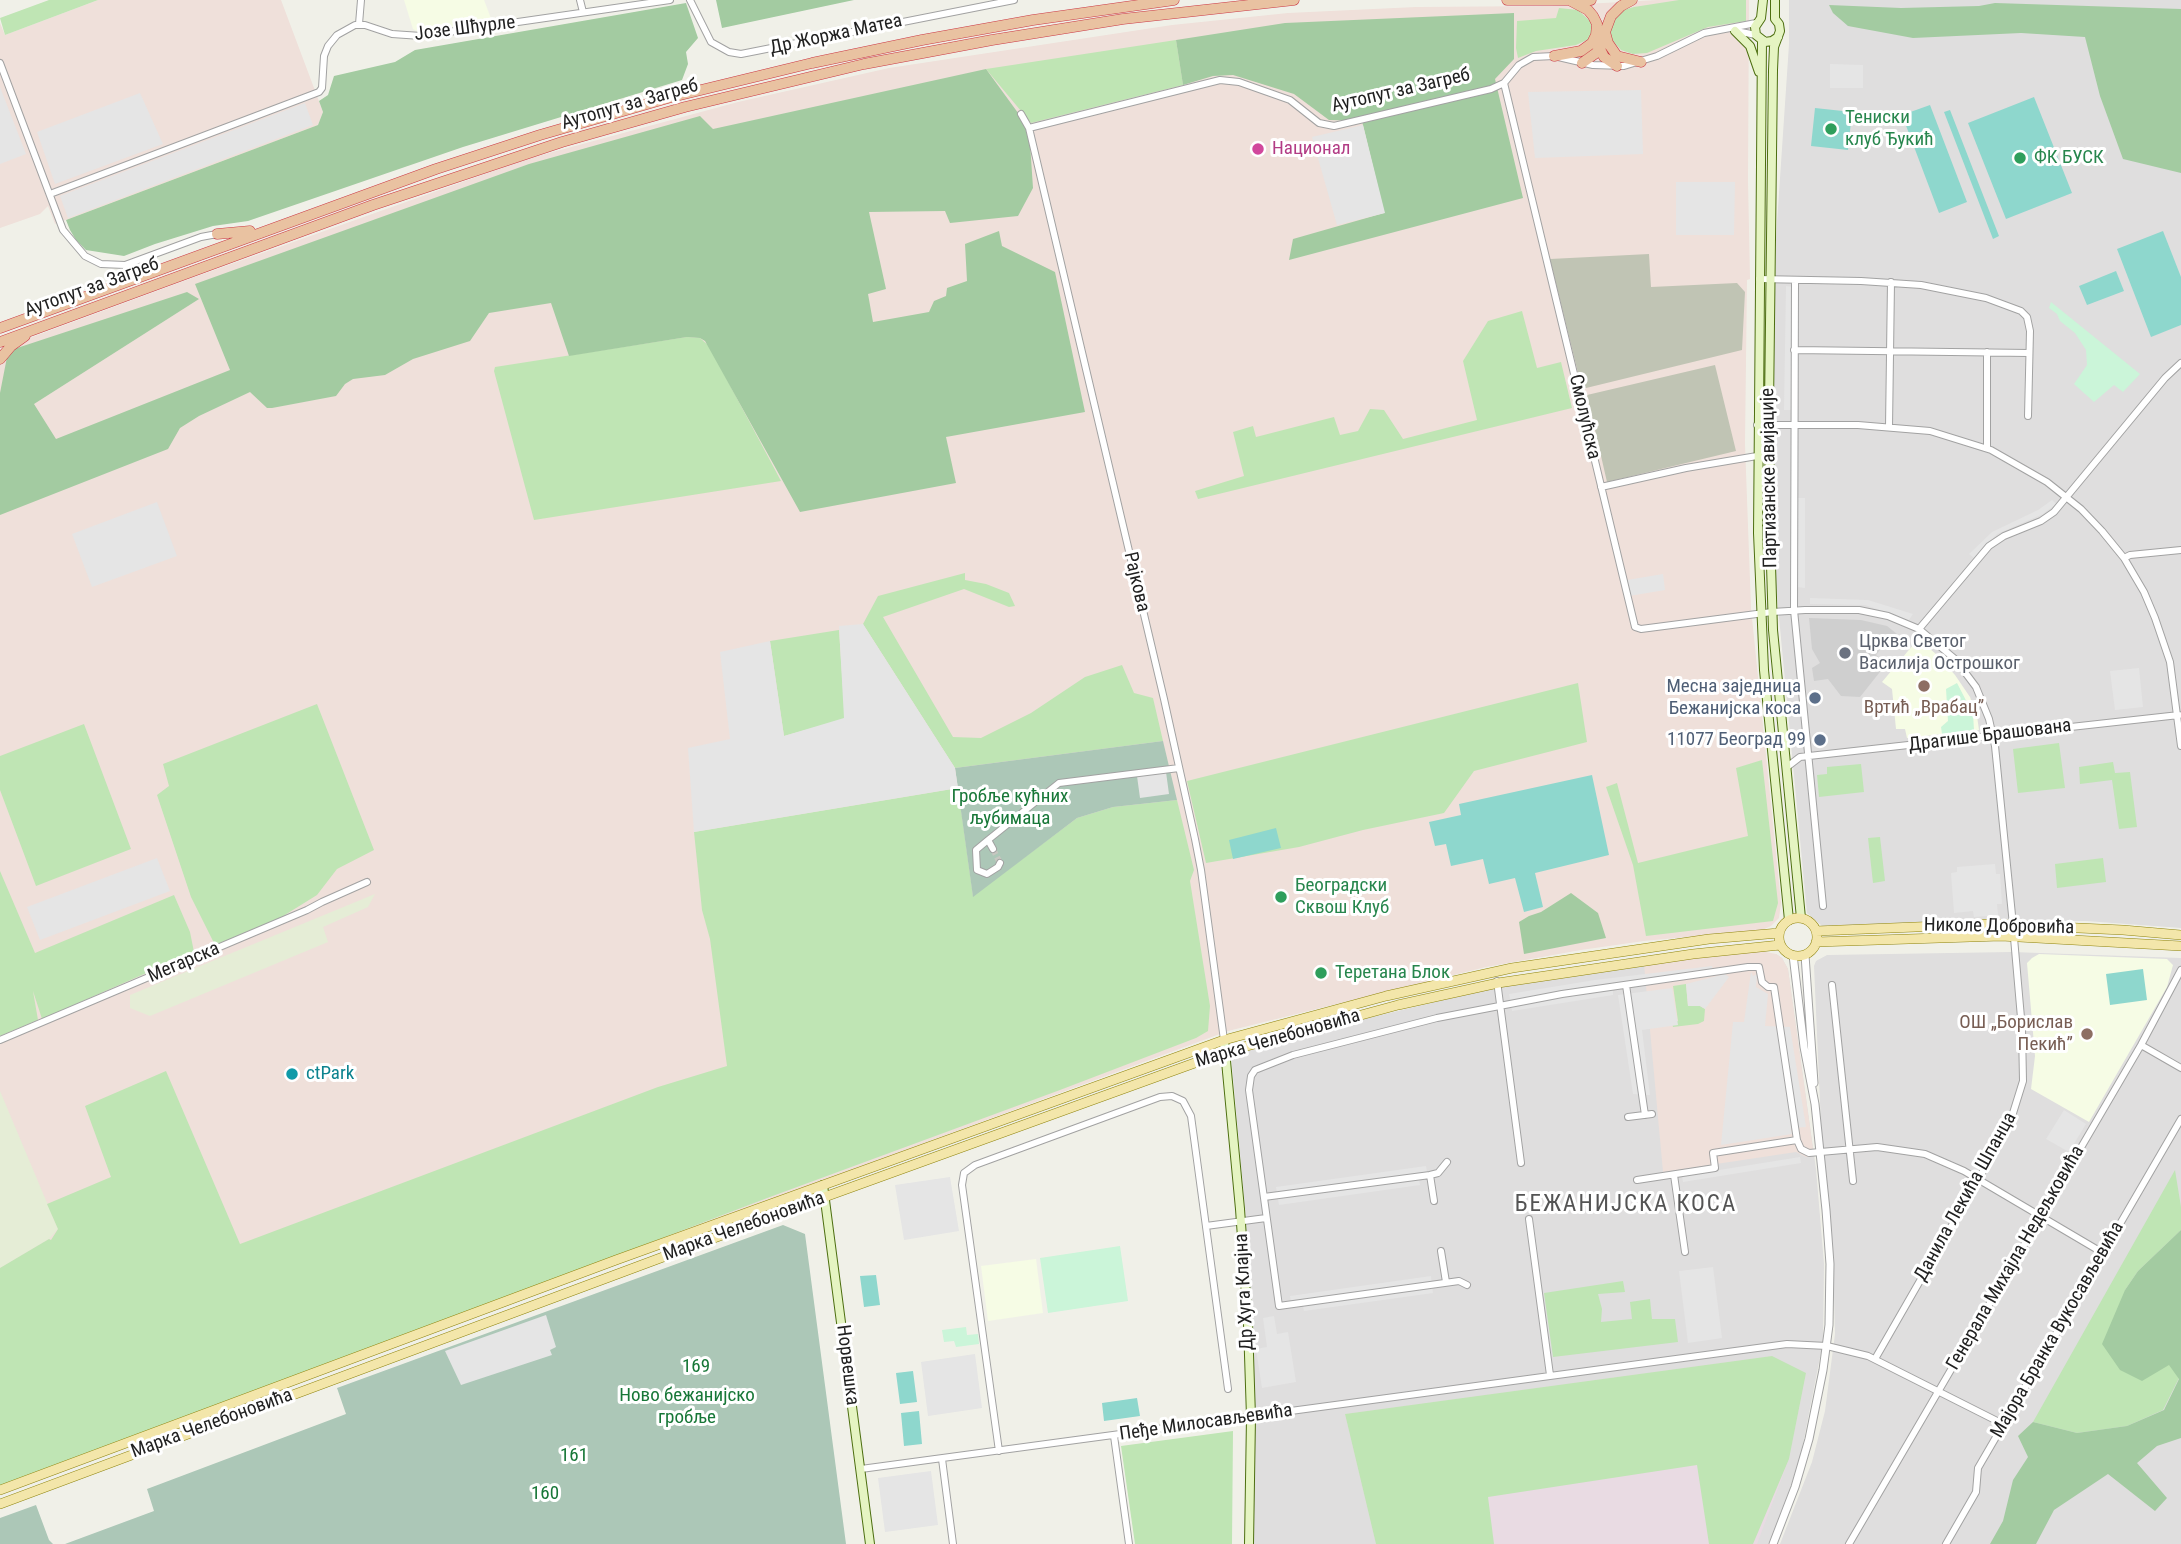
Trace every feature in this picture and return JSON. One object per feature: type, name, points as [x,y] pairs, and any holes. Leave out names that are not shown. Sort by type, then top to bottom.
[{"type":"highway","name":"Аутопут за Загреб","points":[[0,328],[268,229],[527,139],[711,87],[922,40],[1033,20],[1174,0]]},
{"type":"highway","name":"Аутопут за Загреб","points":[[0,342],[460,175],[685,107],[864,64],[992,40],[1123,19],[1294,0]]},
{"type":"highway","points":[[1507,0],[1591,0]]},
{"type":"highway","points":[[1553,56],[1581,51],[1601,33],[1612,13],[1632,0]]},
{"type":"highway","points":[[1571,1],[1588,10],[1617,56],[1641,62]]},
{"type":"highway","points":[[1601,33],[1600,49],[1604,57],[1617,66]]},
{"type":"highway","points":[[1581,63],[1600,49]]},
{"type":"highway","points":[[217,234],[268,229]]},
{"type":"highway","points":[[0,322],[26,318]]},
{"type":"highway","points":[[0,359],[11,346],[38,327]]},
{"type":"main road","name":"Партизанске авијације","points":[[1763,2],[1759,20],[1761,77],[1757,425],[1760,613],[1789,920]]},
{"type":"main road","name":"Партизанске авијације","points":[[1775,2],[1775,19],[1780,27],[1773,57],[1769,424],[1772,612],[1801,918]]},
{"type":"main road","points":[[1759,20],[1768,16],[1775,19]]},
{"type":"main road","points":[[1735,31],[1750,46],[1761,77]]},
{"type":"main road","points":[[1759,38],[1772,41],[1778,37]]},
{"type":"main road","points":[[1801,918],[1810,922],[1816,931],[1816,942],[1812,950],[1805,955],[1793,956],[1780,945],[1779,933],[1789,920],[1801,918]]},
{"type":"main road","name":"Николе Добровића","points":[[1816,931],[1899,926],[2013,925],[2181,935]]},
{"type":"main road","name":"Марка Челебоновића","points":[[0,1490],[823,1185],[1224,1040],[1386,996],[1496,972],[1668,944],[1779,933]]},
{"type":"main road","name":"Николе Добровића","points":[[1816,942],[2014,937],[2181,946]]},
{"type":"main road","name":"Марка Челебоновића","points":[[0,1504],[825,1197],[1225,1052],[1398,1005],[1498,983],[1693,954],[1780,945]]},
{"type":"main road","name":"Др Хуга Клајна","points":[[1224,1040],[1241,1221],[1251,1417],[1249,1544]]},
{"type":"main road","name":"Норвешка","points":[[823,1185],[870,1544]]},
{"type":"main road","points":[[535,1292],[539,1303]]},
{"type":"street","points":[[50,194],[321,90],[324,56],[331,41],[349,27],[359,24],[361,0]]},
{"type":"street","points":[[580,0],[583,12]]},
{"type":"street","name":"Јозе Шћурле","points":[[359,24],[392,34],[421,36],[670,0]]},
{"type":"street","name":"Др Жоржа Матеа","points":[[690,0],[711,42],[729,52],[741,54],[1014,0]]},
{"type":"street","points":[[1504,83],[1528,59],[1553,56],[1581,63],[1617,66],[1641,62],[1698,36],[1759,20]]},
{"type":"street","points":[[1724,29],[1759,38]]},
{"type":"street","points":[[0,63],[55,212],[75,248],[85,256],[109,265],[133,263],[201,237],[217,234]]},
{"type":"street","name":"Аутопут за Загреб","points":[[1028,128],[1155,98],[1214,80],[1239,82],[1280,96],[1299,106],[1319,123],[1329,126],[1441,102],[1504,83]]},
{"type":"street","name":"Смолућска","points":[[1504,83],[1634,627],[1641,629],[1760,613]]},
{"type":"street","name":"Рајкова","points":[[1021,114],[1028,128],[1179,768],[1201,870],[1224,1040]]},
{"type":"street","points":[[1759,279],[1891,282],[1948,289],[2021,311],[2027,317],[2029,325],[2028,416]]},
{"type":"street","points":[[1795,280],[1794,610],[1823,906]]},
{"type":"street","points":[[1889,427],[1891,282]]},
{"type":"street","points":[[1794,350],[2029,353]]},
{"type":"street","points":[[1987,352],[1987,448]]},
{"type":"street","points":[[1919,629],[1992,543],[2050,516],[2165,378],[2181,363]]},
{"type":"street","points":[[1757,425],[1930,430],[1987,448],[2029,470],[2067,497],[2095,523],[2124,558],[2151,608],[2171,668],[2181,746]]},
{"type":"street","points":[[1601,487],[1757,456]]},
{"type":"street","points":[[2124,558],[2130,555],[2181,550]]},
{"type":"street","name":"Данила Лекића Шпанца","points":[[1760,613],[1794,610],[1868,611],[1919,629],[1940,644],[1969,676],[1984,704],[1993,736],[2013,925],[2022,1029],[2023,1080],[2009,1126],[1875,1359]]},
{"type":"street","name":"Драгише Брашована","points":[[1800,757],[2179,715]]},
{"type":"street","points":[[1783,747],[1800,757],[1785,769]]},
{"type":"street","points":[[1000,863],[987,874],[977,870],[975,853],[1059,783],[1179,768]]},
{"type":"street","points":[[988,840],[993,849]]},
{"type":"street","name":"Мегарска","points":[[0,1041],[366,883]]},
{"type":"street","points":[[1773,1544],[1795,1487],[1809,1439],[1827,1346],[1829,1264],[1805,955]]},
{"type":"street","points":[[1793,956],[1804,1047],[1815,1104]]},
{"type":"street","name":"Марка Челебоновића","points":[[1264,1197],[1249,1090],[1251,1076],[1259,1066],[1437,1018],[1501,1005],[1759,967],[1759,975],[1765,985],[1774,987],[1797,1140]]},
{"type":"street","name":"Генерала Михајла Недељковића","points":[[1849,1544],[2141,1045],[2181,970]]},
{"type":"street","points":[[1496,972],[1521,1163]]},
{"type":"street","points":[[1626,985],[1648,1115],[1628,1118]]},
{"type":"street","points":[[1832,985],[1853,1181]]},
{"type":"street","points":[[2141,1045],[2181,1068]]},
{"type":"street","points":[[999,1451],[962,1185],[966,1171],[981,1162],[1160,1097],[1172,1096],[1183,1101],[1191,1116],[1228,1389]]},
{"type":"street","name":"Мајора Бранка Вукосављевића","points":[[1946,1544],[1976,1492],[1978,1468],[2181,1119]]},
{"type":"street","points":[[1637,1180],[1715,1168],[1713,1153],[1797,1140],[1798,1146],[1805,1152],[1895,1148],[1925,1154],[1952,1166],[2103,1252]]},
{"type":"street","points":[[1447,1162],[1438,1173],[1430,1175],[1264,1197],[1279,1306],[1458,1281],[1467,1285]]},
{"type":"street","points":[[1430,1175],[1434,1201]]},
{"type":"street","points":[[1674,1175],[1685,1252]]},
{"type":"street","points":[[1206,1226],[1266,1218]]},
{"type":"street","points":[[1529,1219],[1550,1375]]},
{"type":"street","points":[[1441,1251],[1446,1283]]},
{"type":"street","name":"Пеђе Милосављевића","points":[[861,1469],[1756,1347],[1787,1345],[1827,1346],[1875,1359],[2003,1424]]},
{"type":"street","points":[[1114,1436],[1129,1544]]},
{"type":"street","points":[[942,1459],[953,1544]]},
{"type":"shaded area","points":[[98,0],[281,0],[323,112],[318,125],[55,224],[48,206],[40,214],[0,228],[0,23],[5,35]]},
{"type":"shaded area","points":[[404,0],[484,0],[492,21],[419,32],[413,29]]},
{"type":"shaded area","points":[[1657,0],[1749,0],[1750,279],[1747,280],[1745,444],[1751,608],[1781,903],[1779,918],[1771,926],[1762,930],[1581,950],[1486,967],[1228,1031],[821,1181],[348,1349],[0,1482],[0,349],[527,159],[738,102],[889,68],[1172,25],[1288,13],[1416,7],[1549,6]]},
{"type":"shaded area","points":[[1789,0],[2181,0],[2181,928],[2086,921],[1822,926],[1807,913],[1775,575],[1772,459],[1776,238],[1789,44]]},
{"type":"shaded area","points":[[1830,64],[1863,65],[1863,88],[1830,88]]},
{"type":"shaded area","points":[[0,87],[26,154],[0,164]]},
{"type":"shaded area","points":[[1641,90],[1643,154],[1535,158],[1528,92]]},
{"type":"shaded area","points":[[140,93],[163,144],[55,184],[37,132]]},
{"type":"shaded area","name":"ФК БУСК","points":[[2034,97],[2072,193],[2006,219],[1968,123]]},
{"type":"shaded area","points":[[305,103],[313,125],[68,218],[60,196]]},
{"type":"shaded area","points":[[1930,105],[1967,202],[1939,213],[1902,115]]},
{"type":"shaded area","name":"Тениски клуб Ђукић","points":[[1815,108],[1852,112],[1848,150],[1811,146]]},
{"type":"shaded area","points":[[1950,110],[1999,236],[1993,239],[1944,112]]},
{"type":"shaded area","points":[[1363,125],[1385,213],[1337,225],[1312,137]]},
{"type":"shaded area","points":[[1676,182],[1735,182],[1734,235],[1676,235]]},
{"type":"shaded area","points":[[2163,231],[2181,277],[2181,325],[2151,337],[2117,249]]},
{"type":"shaded area","points":[[1649,254],[1651,287],[1737,283],[1745,292],[1742,350],[1582,389],[1550,259]]},
{"type":"shaded area","points":[[2116,271],[2124,291],[2087,305],[2079,286]]},
{"type":"shaded area","points":[[1786,286],[1793,287],[1791,410],[1784,410]]},
{"type":"shaded area","points":[[1715,365],[1736,451],[1607,482],[1587,395]]},
{"type":"shaded area","points":[[1796,498],[1805,498],[1805,588],[1797,587]]},
{"type":"shaded area","points":[[2052,500],[2056,504],[2043,514],[1997,534],[1974,558],[1969,554],[1992,532],[2038,510]]},
{"type":"shaded area","points":[[157,502],[177,556],[92,587],[72,534]]},
{"type":"shaded area","points":[[1663,574],[1665,590],[1629,596],[1627,580]]},
{"type":"shaded area","points":[[1810,598],[1868,600],[1913,614],[1909,620],[1865,605],[1810,604]]},
{"type":"shaded area","points":[[1809,618],[1861,620],[1887,626],[1897,634],[1892,634],[1876,655],[1887,663],[1860,697],[1841,696],[1828,679],[1814,681],[1812,668],[1820,663],[1812,649]]},
{"type":"shaded area","points":[[863,624],[955,768],[958,788],[694,832],[688,748],[730,739],[720,652],[770,641],[784,736],[844,718],[839,626]]},
{"type":"shaded area","name":"Вртић „Врабац”","points":[[1918,639],[1955,675],[1970,697],[1979,730],[1907,738],[1905,729],[1896,729],[1892,689],[1882,682]]},
{"type":"shaded area","points":[[2139,668],[2143,707],[2115,710],[2110,671]]},
{"type":"shaded area","points":[[1166,772],[1169,794],[1140,798],[1137,776]]},
{"type":"shaded area","points":[[1592,775],[1609,855],[1535,873],[1543,907],[1524,912],[1515,878],[1489,884],[1483,859],[1451,866],[1446,844],[1435,846],[1429,822],[1461,815],[1459,804]]},
{"type":"shaded area","points":[[1276,828],[1281,848],[1233,859],[1229,840]]},
{"type":"shaded area","points":[[157,858],[170,891],[40,940],[27,907]]},
{"type":"shaded area","points":[[1995,864],[1996,874],[2000,874],[2002,904],[1997,904],[1998,915],[1974,917],[1973,911],[1954,913],[1951,873],[1957,872],[1957,867]]},
{"type":"shaded area","points":[[375,894],[368,907],[323,927],[328,942],[150,1016],[130,1008],[130,995]]},
{"type":"shaded area","points":[[1761,951],[1782,958],[1788,969],[1814,1156],[1806,1157],[1796,1152],[1663,1172],[1644,964]]},
{"type":"shaded area","points":[[2012,952],[2181,958],[2181,1544],[1780,1544],[1812,1462],[1825,1411],[1835,1334],[1833,1257],[1821,1125],[1814,966],[1816,961],[1827,955]]},
{"type":"shaded area","points":[[1776,954],[1782,958],[1788,969],[1816,1169],[1824,1264],[1823,1342],[1801,1454],[1781,1516],[1768,1544],[1252,1544],[1255,1421],[1245,1208],[1231,1055],[1305,1033],[1499,987],[1694,957]]},
{"type":"shaded area","name":"ОШ „Борислав Пекић”","points":[[2039,954],[2167,959],[2173,965],[2167,987],[2089,1122],[2031,1089],[2035,1056],[2027,963]]},
{"type":"shaded area","points":[[1712,966],[1713,971],[1613,983],[1613,995],[1512,1011],[1509,994],[1595,980]]},
{"type":"shaded area","points":[[2143,969],[2147,1000],[2110,1005],[2106,974]]},
{"type":"shaded area","points":[[1751,972],[1753,976],[1757,974],[1756,987],[1768,994],[1765,1026],[1790,1027],[1806,1127],[1791,1128],[1792,1134],[1721,1145],[1733,1022],[1744,1022]]},
{"type":"shaded area","points":[[1725,974],[1729,977],[1705,1009],[1688,1006],[1686,984]]},
{"type":"shaded area","points":[[1672,988],[1678,1025],[1642,1030],[1650,1095],[1633,1094],[1618,995]]},
{"type":"shaded area","points":[[0,1091],[58,1229],[49,1239],[0,1268]]},
{"type":"shaded area","points":[[2064,1110],[2086,1124],[2069,1152],[2046,1139]]},
{"type":"shaded area","points":[[1800,1157],[1801,1163],[1683,1182],[1682,1176]]},
{"type":"shaded area","points":[[1426,1166],[1427,1172],[1277,1193],[1276,1187]]},
{"type":"shaded area","points":[[950,1177],[959,1231],[904,1240],[895,1185]]},
{"type":"shaded area","points":[[1419,1179],[1420,1185],[1279,1205],[1278,1199]]},
{"type":"shaded area","points":[[1036,1259],[1043,1313],[988,1321],[981,1266]]},
{"type":"shaded area","points":[[1713,1267],[1722,1338],[1688,1343],[1679,1271]]},
{"type":"shaded area","points":[[876,1275],[880,1305],[864,1307],[860,1276]]},
{"type":"shaded area","points":[[1431,1276],[1433,1293],[1304,1311],[1303,1306],[1292,1308],[1290,1296]]},
{"type":"shaded area","points":[[546,1315],[556,1347],[550,1350],[552,1355],[461,1385],[445,1351]]},
{"type":"shaded area","points":[[1274,1316],[1277,1334],[1288,1332],[1296,1382],[1262,1388],[1256,1349],[1267,1347],[1263,1318]]},
{"type":"shaded area","points":[[975,1354],[982,1408],[928,1416],[921,1362]]},
{"type":"shaded area","points":[[1772,1356],[1806,1373],[1789,1459],[1757,1544],[1376,1544],[1345,1414]]},
{"type":"shaded area","points":[[913,1371],[917,1402],[900,1404],[896,1373]]},
{"type":"shaded area","points":[[1137,1398],[1140,1416],[1104,1421],[1102,1403]]},
{"type":"shaded area","points":[[919,1411],[922,1444],[904,1446],[901,1413]]},
{"type":"shaded area","points":[[931,1471],[938,1525],[885,1532],[878,1478]]},
{"type":"green space","points":[[49,0],[98,0],[5,35],[0,18]]},
{"type":"green space","points":[[716,0],[854,0],[722,28]]},
{"type":"green space","points":[[1679,0],[1746,0],[1746,21],[1708,27],[1647,53],[1633,54],[1621,50],[1612,40],[1609,29],[1620,11]]},
{"type":"green space","points":[[686,3],[698,38],[686,52],[688,64],[682,80],[463,147],[248,221],[213,226],[124,256],[86,250],[76,240],[66,220],[318,125],[323,112],[319,101],[328,95],[334,76],[395,62],[415,50]]},
{"type":"green space","points":[[1995,3],[2181,9],[2181,173],[2123,159],[2100,96],[2085,37],[2021,33],[1913,38],[1848,26],[1833,13],[1829,5],[1901,8],[1979,6]]},
{"type":"green space","points":[[1559,8],[1578,10],[1590,21],[1593,31],[1589,39],[1576,45],[1536,51],[1518,58],[1517,21],[1556,18]]},
{"type":"green space","points":[[1514,13],[1514,59],[1495,79],[1523,198],[1289,260],[1293,239],[1384,213],[1362,121],[1329,120],[1294,94],[1233,75],[1213,76],[1183,85],[1176,40],[1285,23]]},
{"type":"green space","points":[[1176,40],[1183,85],[1031,123],[986,69]]},
{"type":"green space","points":[[986,69],[1029,128],[1033,188],[1018,216],[950,223],[945,211],[869,212],[886,289],[868,294],[873,322],[929,312],[934,301],[946,296],[947,288],[967,281],[965,244],[999,231],[1002,246],[1055,272],[1085,412],[946,437],[956,483],[800,512],[705,341],[687,337],[569,356],[551,303],[489,313],[470,341],[413,359],[385,375],[353,379],[345,384],[336,396],[267,408],[250,392],[180,428],[168,449],[0,515],[0,393],[7,357],[11,350],[187,292],[199,299],[34,404],[56,439],[230,370],[195,284],[529,164],[700,116],[713,129]]},
{"type":"green space","points":[[2051,302],[2140,374],[2123,392],[2114,385],[2094,402],[2074,384],[2087,365],[2086,350],[2075,333],[2049,308]]},
{"type":"green space","points":[[1522,311],[1537,368],[1561,362],[1572,408],[1198,499],[1195,491],[1244,476],[1233,432],[1253,426],[1256,437],[1334,417],[1340,435],[1358,431],[1370,409],[1384,410],[1403,439],[1477,420],[1463,361],[1488,321]]},
{"type":"green space","points":[[687,337],[700,338],[709,346],[781,481],[534,520],[495,367]]},
{"type":"green space","points":[[965,573],[965,580],[986,584],[1009,593],[1015,606],[1009,607],[964,589],[883,617],[953,737],[981,738],[1031,713],[1085,677],[1122,665],[1134,693],[1153,698],[1163,741],[955,768],[863,624],[878,596]]},
{"type":"green space","points":[[839,630],[845,719],[784,736],[770,641]]},
{"type":"green space","points":[[1578,683],[1587,742],[1474,771],[1444,813],[1299,847],[1206,863],[1187,781]]},
{"type":"green space","points":[[1957,683],[1973,714],[1974,730],[1942,734],[1941,727],[1948,721],[1946,689]]},
{"type":"green space","points":[[317,704],[374,850],[337,869],[317,895],[280,918],[215,945],[191,897],[157,795],[169,786],[163,764]]},
{"type":"green space","points":[[84,724],[131,849],[36,886],[0,790],[0,756]]},
{"type":"green space","name":"Гробље кућних љубимаца","points":[[1163,741],[1177,800],[1113,807],[1077,818],[973,897],[955,768]]},
{"type":"green space","points":[[2059,743],[2065,788],[2018,793],[2013,749]]},
{"type":"green space","points":[[1762,760],[1778,903],[1773,921],[1646,936],[1633,865],[1606,787],[1617,783],[1638,863],[1748,836],[1736,768]]},
{"type":"green space","points":[[2113,762],[2115,773],[2130,772],[2137,827],[2119,829],[2112,780],[2080,784],[2079,767]]},
{"type":"green space","points":[[1861,764],[1864,792],[1819,797],[1817,775],[1827,774],[1827,767]]},
{"type":"green space","points":[[958,788],[973,896],[1077,818],[1113,807],[1177,800],[1194,870],[1190,881],[1210,1006],[1208,1031],[1060,1090],[0,1487],[0,1268],[51,1240],[58,1229],[47,1204],[111,1177],[85,1106],[166,1071],[240,1244],[658,1087],[727,1066],[710,939],[702,910],[694,832]]},
{"type":"green space","points":[[1880,837],[1885,881],[1873,883],[1868,838]]},
{"type":"green space","points":[[2103,858],[2106,882],[2057,888],[2055,864]]},
{"type":"green space","points":[[0,871],[35,953],[174,895],[190,932],[194,952],[42,1019],[33,991],[38,1020],[0,1036]]},
{"type":"green space","points":[[1571,893],[1598,913],[1606,938],[1524,954],[1519,922]]},
{"type":"green space","points":[[1686,984],[1688,1006],[1705,1009],[1704,1021],[1673,1027],[1672,1023],[1678,1021],[1673,986]]},
{"type":"green space","points":[[2175,1170],[2181,1207],[2181,1230],[2138,1271],[2125,1290],[2179,1378],[2163,1410],[2127,1426],[2077,1433],[2033,1422]]},
{"type":"green space","name":"Ново бежанијско гробље","points":[[783,1225],[805,1234],[846,1544],[65,1544],[154,1511],[147,1489],[346,1414],[337,1388]]},
{"type":"green space","points":[[2181,1230],[2181,1438],[2157,1446],[2137,1463],[2167,1498],[2155,1511],[2108,1474],[2054,1510],[2036,1544],[1990,1544],[2003,1521],[2013,1480],[2028,1457],[2018,1436],[2033,1422],[2077,1433],[2127,1426],[2164,1410],[2179,1379],[2169,1365],[2142,1381],[2120,1370],[2102,1344],[2125,1290],[2138,1271]]},
{"type":"green space","points":[[1120,1246],[1128,1301],[1048,1313],[1040,1258]]},
{"type":"green space","points":[[1623,1281],[1625,1292],[1598,1294],[1602,1309],[1601,1322],[1632,1319],[1630,1302],[1650,1299],[1652,1319],[1675,1319],[1678,1342],[1553,1357],[1544,1293]]},
{"type":"green space","points":[[966,1327],[967,1335],[978,1334],[979,1344],[956,1347],[954,1341],[944,1342],[942,1330]]},
{"type":"green space","points":[[1772,1356],[1806,1373],[1789,1459],[1753,1544],[1709,1544],[1697,1465],[1488,1497],[1494,1544],[1376,1544],[1345,1414]]},
{"type":"green space","points":[[1233,1431],[1232,1544],[1135,1544],[1121,1446]]},
{"type":"green space","points":[[36,1505],[53,1544],[0,1544],[0,1518]]},
{"type":"tunnel","points":[[993,849],[1000,863]]},
{"type":"place","name":"Тениски клуб Ђукић","points":[[1831,129]]},
{"type":"place","name":"Национал","points":[[1258,149]]},
{"type":"place","name":"ФК БУСК","points":[[2020,158]]},
{"type":"place","name":"Црква Светог Василија Острошког","points":[[1845,653]]},
{"type":"place","name":"Вртић „Врабац”","points":[[1924,686]]},
{"type":"place","name":"Месна заједница Бежанијска коса","points":[[1815,698]]},
{"type":"place","name":"11077 Београд 99","points":[[1820,740]]},
{"type":"place","name":"Београдски Сквош Клуб","points":[[1281,897]]},
{"type":"place","name":"Теретана Блок","points":[[1321,973]]},
{"type":"place","name":"ОШ „Борислав Пекић”","points":[[2087,1034]]},
{"type":"place","name":"ctPark","points":[[292,1074]]},
{"type":"district","name":"БЕЖАНИЈСКА КОСА","points":[[1626,1205]]},
{"type":"park label","name":"169","points":[[696,1367]]},
{"type":"park label","name":"161","points":[[574,1456]]},
{"type":"park label","name":"160","points":[[545,1494]]}]
